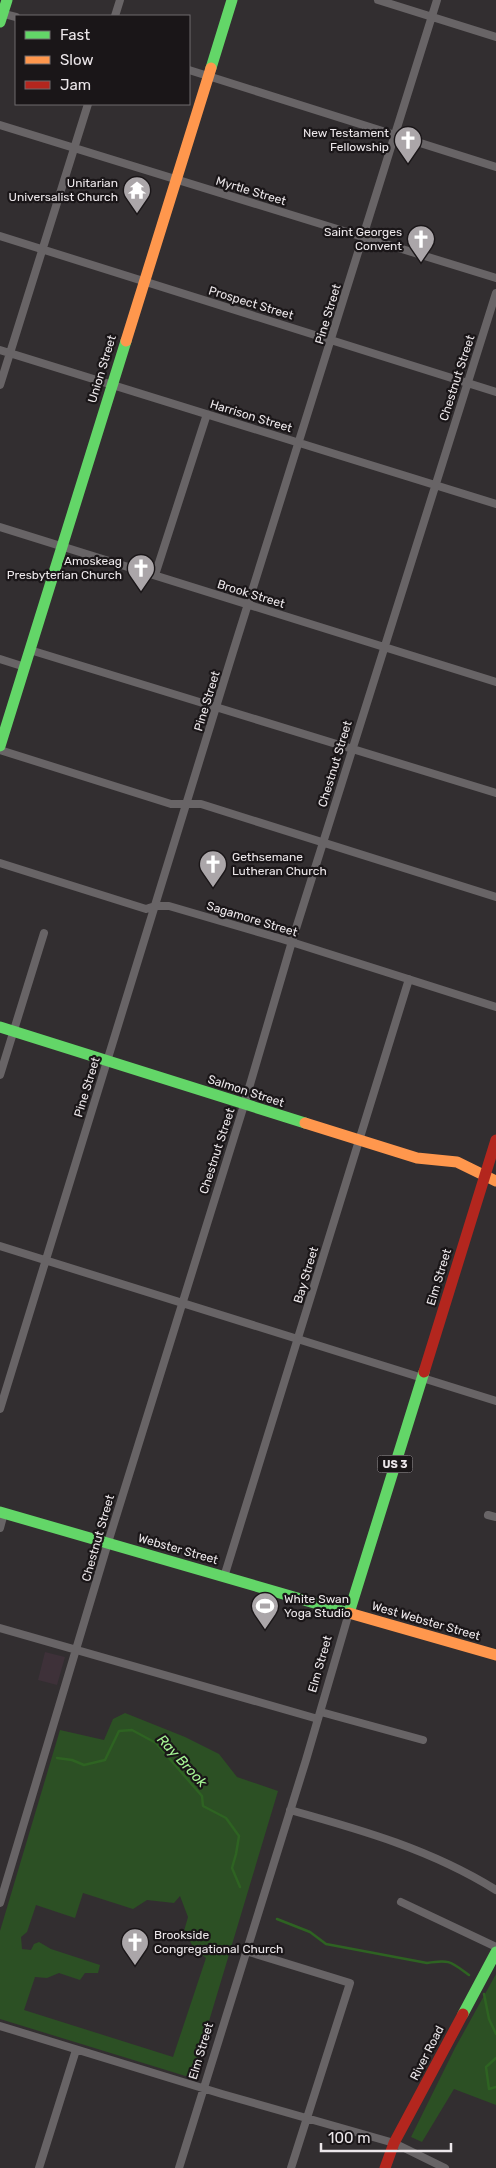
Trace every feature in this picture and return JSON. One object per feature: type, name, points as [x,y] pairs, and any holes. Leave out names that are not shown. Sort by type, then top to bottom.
[{"type":"street","points":[[7,0],[1,16],[15,17]]},
{"type":"street","points":[[115,15],[120,0]]},
{"type":"street","name":"Union Street","points":[[0,746],[232,0]]},
{"type":"street","points":[[378,0],[496,37]]},
{"type":"street","name":"Pine Street","points":[[0,1409],[106,1061],[437,0]]},
{"type":"street","points":[[190,70],[496,167]]},
{"type":"street","points":[[0,385],[88,105]]},
{"type":"street","name":"Myrtle Street","points":[[0,125],[496,278]]},
{"type":"street","name":"Prospect Street","points":[[0,236],[496,392]]},
{"type":"street","name":"Chestnut Street","points":[[0,1903],[77,1651],[107,1544],[244,1104],[292,942],[496,293]]},
{"type":"street","name":"Harrison Street","points":[[0,350],[496,504]]},
{"type":"street","points":[[155,575],[207,414]]},
{"type":"street","name":"Brook Street","points":[[0,527],[496,682]]},
{"type":"street","points":[[30,650],[496,793]]},
{"type":"street","points":[[0,659],[25,667]]},
{"type":"street","points":[[0,750],[171,804],[201,804],[496,897]]},
{"type":"street","name":"Sagamore Street","points":[[0,863],[146,909],[155,906],[169,906],[292,942],[496,1008]]},
{"type":"street","points":[[0,1075],[44,933]]},
{"type":"street","name":"Bay Street","points":[[224,1577],[409,979]]},
{"type":"street","name":"Salmon Street","points":[[0,1027],[359,1141],[417,1158],[457,1162],[492,1178]]},
{"type":"street","name":"Elm Street","points":[[178,2168],[320,1716],[349,1613],[421,1378],[492,1178],[496,1140]]},
{"type":"street","points":[[0,1246],[496,1401]]},
{"type":"street","points":[[0,1528],[2,1513]]},
{"type":"street","name":"Webster Street","points":[[2,1513],[349,1613]]},
{"type":"street","name":"West Webster Street","points":[[349,1613],[496,1655]]},
{"type":"street","points":[[0,1628],[77,1651],[320,1716],[423,1740]]},
{"type":"street","points":[[290,1810],[397,1841],[439,1859],[496,1890]]},
{"type":"street","points":[[401,1902],[496,1947]]},
{"type":"street","points":[[246,1951],[350,1983],[291,2168]]},
{"type":"street","name":"River Road","points":[[384,2168],[394,2143],[496,1952]]},
{"type":"street","points":[[0,2026],[203,2089],[394,2143],[445,2168]]},
{"type":"street","points":[[39,2168],[76,2050]]},
{"type":"shaded area","points":[[45,1652],[65,1657],[57,1685],[38,1680]]},
{"type":"green space","points":[[125,1713],[185,1737],[219,1754],[237,1777],[278,1791],[192,2078],[0,2019],[0,1931],[60,1730],[104,1740],[113,1719]],"holes":[[[83,1893],[133,1909],[147,1900],[174,1903],[180,1896],[188,1917],[184,1931],[195,1950],[206,1958],[173,2057],[24,2010],[35,1977],[47,1978],[59,1973],[80,1980],[85,1973],[98,1973],[100,1965],[51,1949],[39,1942],[34,1944],[31,1950],[22,1949],[21,1937],[27,1932],[36,1905],[75,1918]]]},
{"type":"green space","points":[[496,1974],[496,2105],[454,2089],[422,2142],[411,2137],[455,2048]]},
{"type":"waterway","name":"Ray Brook","points":[[57,1758],[72,1760],[84,1765],[105,1760],[119,1731],[132,1730],[156,1743],[202,1796],[203,1806],[226,1818],[239,1836],[232,1868],[240,1887]]},
{"type":"waterway","name":"Ray Brook","points":[[277,1919],[310,1932],[326,1944],[427,1963],[446,1962],[454,1964],[469,1975]]},
{"type":"waterway","name":"Ray Brook","points":[[484,1994],[489,2019],[496,2034]]},
{"type":"waterway","name":"Ray Brook","points":[[496,2058],[486,2067],[489,2089],[496,2087]]},
{"type":"traffic: fast","points":[[0,22],[7,0]]},
{"type":"traffic: fast","points":[[211,68],[232,0]]},
{"type":"traffic: fast","points":[[0,746],[126,341]]},
{"type":"traffic: fast","points":[[0,1027],[305,1123]]},
{"type":"traffic: fast","points":[[0,1512],[349,1613],[424,1372]]},
{"type":"traffic: fast","points":[[463,2014],[496,1952]]},
{"type":"traffic: slow","points":[[126,341],[211,68]]},
{"type":"traffic: slow","points":[[305,1123],[417,1158],[457,1162],[496,1181]]},
{"type":"traffic: slow","points":[[349,1613],[496,1655]]},
{"type":"traffic: jam","points":[[424,1372],[496,1140]]},
{"type":"traffic: jam","points":[[385,2168],[394,2143],[463,2014]]},
{"type":"place","name":"New Testament Fellowship","points":[[408,164]]},
{"type":"place","name":"Unitarian Universalist Church","points":[[137,214]]},
{"type":"place","name":"Saint Georges Convent","points":[[421,263]]},
{"type":"place","name":"Amoskeag Presbyterian Church","points":[[141,592]]},
{"type":"place","name":"Gethsemane Lutheran Church","points":[[213,888]]},
{"type":"place","name":"White Swan Yoga Studio","points":[[265,1630]]},
{"type":"place","name":"Brookside Congregational Church","points":[[135,1966]]}]
